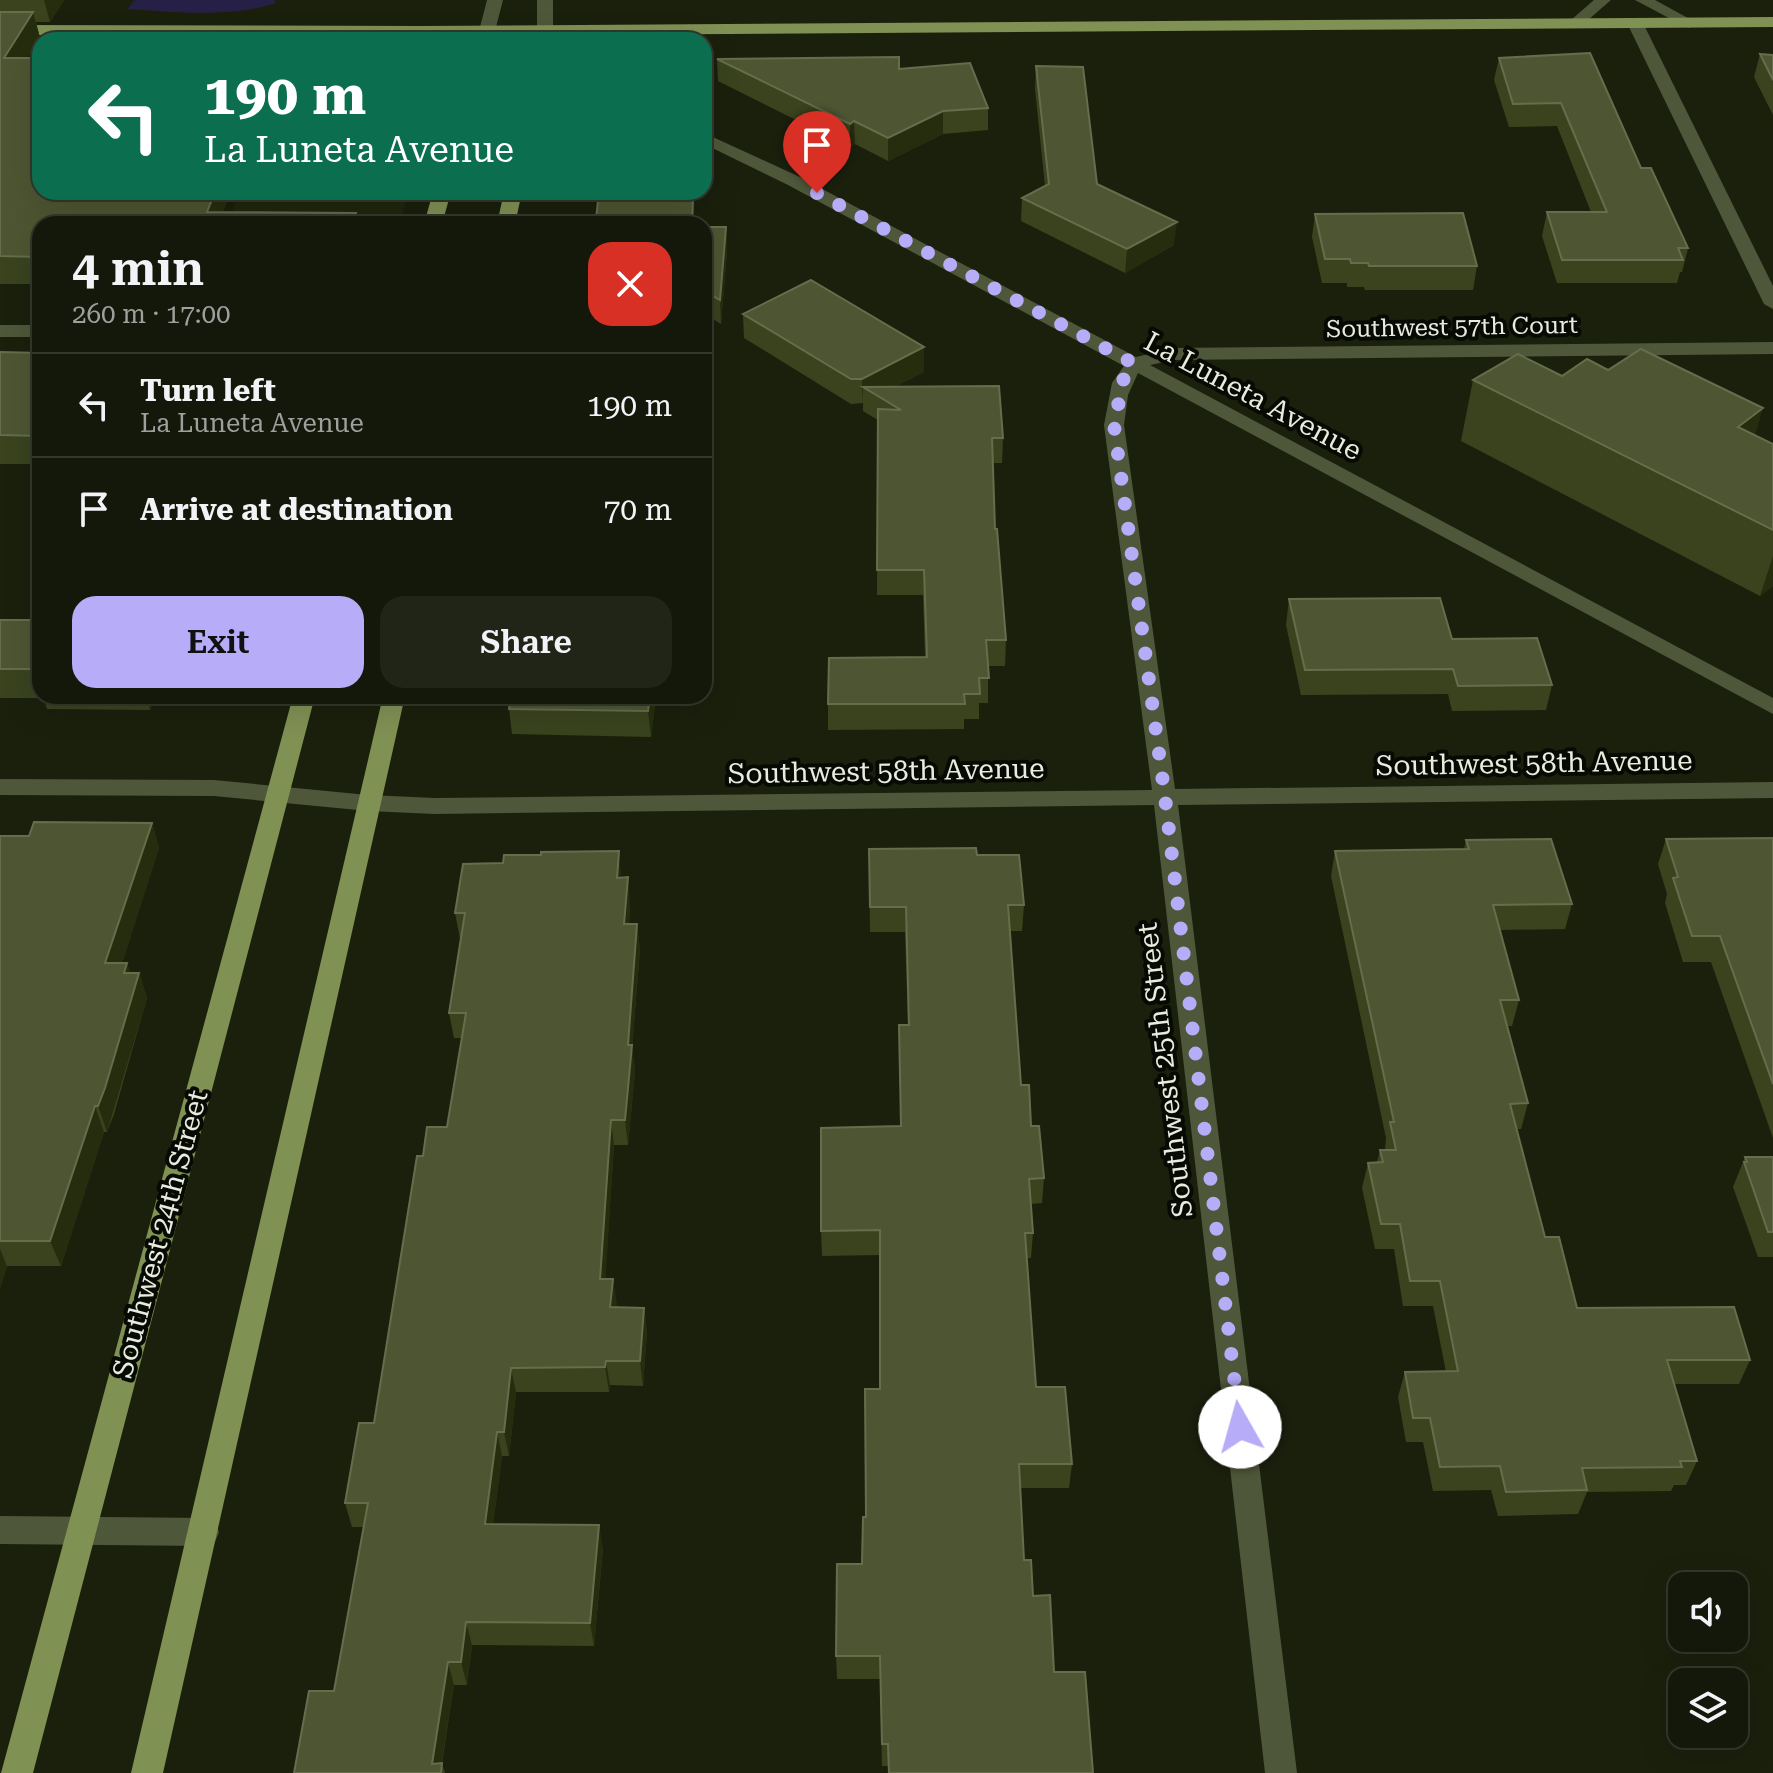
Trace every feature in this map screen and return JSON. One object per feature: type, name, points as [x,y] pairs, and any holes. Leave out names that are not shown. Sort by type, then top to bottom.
[{"type":"main road","points":[[712,34],[1773,22]]},
{"type":"main road","points":[[0,30],[194,32]]},
{"type":"main road","name":"Southwest 24th Street","points":[[17,1773],[302,704]]},
{"type":"main road","points":[[147,1773],[392,704]]},
{"type":"street","points":[[487,32],[495,0]]},
{"type":"street","points":[[545,0],[547,32]]},
{"type":"street","points":[[1576,23],[1603,0]]},
{"type":"street","points":[[1643,0],[1689,23]]},
{"type":"street","points":[[1635,23],[1773,304]]},
{"type":"street","name":"La Luneta Avenue","points":[[712,142],[794,181],[1773,707]]},
{"type":"street","points":[[0,331],[32,331]]},
{"type":"street","name":"Southwest 57th Court","points":[[1133,363],[1153,355],[1201,353],[1773,348]]},
{"type":"street","name":"Southwest 25th Street","points":[[1133,363],[1124,377],[1114,425],[1165,797],[1281,1773]]},
{"type":"street","name":"Southwest 58th Avenue","points":[[0,787],[214,788],[368,803],[467,805],[1773,790]]},
{"type":"street","points":[[0,1530],[204,1532]]},
{"type":"shaded area","points":[[275,0],[275,3],[222,12],[128,9],[133,1]]},
{"type":"shaded area","points":[[237,200],[406,200],[402,216],[230,216]]},
{"type":"building","points":[[0,12],[33,12],[4,58],[32,58],[32,200],[212,200],[207,212],[356,213],[355,216],[32,216],[32,257],[0,256]]},
{"type":"building","points":[[1590,53],[1641,168],[1651,168],[1688,248],[1678,248],[1683,260],[1562,260],[1547,212],[1607,212],[1561,103],[1513,104],[1499,58]]},
{"type":"building","points":[[1760,54],[1773,55],[1773,80]]},
{"type":"building","points":[[899,57],[899,69],[970,63],[988,108],[943,111],[888,138],[854,121],[850,124],[717,59]]},
{"type":"building","points":[[1036,66],[1083,67],[1097,184],[1177,222],[1127,249],[1022,198],[1049,184]]},
{"type":"building","points":[[598,200],[693,200],[692,216],[596,216]]},
{"type":"building","points":[[1463,213],[1477,266],[1369,266],[1368,263],[1351,263],[1350,259],[1325,259],[1315,214]]},
{"type":"building","points":[[712,227],[726,227],[720,300],[712,295]]},
{"type":"building","points":[[811,280],[924,347],[862,379],[851,379],[743,314]]},
{"type":"building","points":[[1641,349],[1763,408],[1738,427],[1773,444],[1773,530],[1473,380],[1518,354],[1562,376],[1587,359],[1608,370]]},
{"type":"building","points":[[0,352],[32,353],[32,436],[0,435]]},
{"type":"building","points":[[999,386],[1003,438],[992,438],[995,529],[1006,640],[986,640],[989,678],[979,678],[980,694],[964,694],[965,704],[828,704],[829,658],[927,657],[924,570],[877,570],[878,409],[901,410],[863,387]]},
{"type":"building","points":[[1440,598],[1452,639],[1537,638],[1552,685],[1458,686],[1453,669],[1305,670],[1289,599]]},
{"type":"building","points":[[0,620],[32,620],[32,669],[0,669]]},
{"type":"building","points":[[510,704],[649,704],[648,711],[509,709]]},
{"type":"building","points":[[34,822],[152,823],[105,963],[127,963],[124,973],[139,973],[105,1088],[98,1106],[95,1106],[50,1241],[0,1241],[0,836],[29,836]]},
{"type":"building","points":[[1773,838],[1773,1084],[1720,936],[1692,936],[1673,878],[1678,877],[1666,839]]},
{"type":"building","points":[[1551,839],[1572,904],[1493,905],[1519,1000],[1500,1000],[1528,1103],[1510,1104],[1545,1237],[1559,1237],[1577,1308],[1734,1307],[1750,1360],[1667,1360],[1697,1461],[1680,1461],[1682,1467],[1582,1468],[1587,1490],[1506,1492],[1500,1466],[1440,1467],[1430,1418],[1413,1418],[1405,1372],[1458,1371],[1440,1281],[1410,1281],[1400,1224],[1381,1224],[1368,1163],[1383,1162],[1380,1150],[1396,1150],[1390,1122],[1394,1122],[1335,851],[1469,849],[1466,840]]},
{"type":"building","points":[[976,848],[977,855],[1019,855],[1024,905],[1008,905],[1021,1085],[1029,1085],[1031,1126],[1039,1126],[1044,1178],[1029,1179],[1033,1233],[1025,1233],[1036,1387],[1065,1387],[1072,1464],[1019,1464],[1024,1560],[1031,1560],[1033,1596],[1050,1595],[1054,1672],[1085,1672],[1093,1773],[889,1773],[888,1744],[882,1744],[880,1656],[836,1656],[837,1564],[862,1564],[863,1517],[866,1517],[865,1389],[880,1389],[880,1230],[821,1231],[821,1128],[901,1126],[899,1025],[909,1025],[906,907],[870,907],[869,849]]},
{"type":"building","points":[[619,851],[617,878],[628,877],[624,924],[637,924],[628,1045],[632,1045],[625,1120],[611,1120],[600,1279],[613,1279],[610,1307],[644,1308],[640,1361],[606,1361],[605,1367],[511,1368],[504,1432],[497,1432],[485,1524],[599,1525],[590,1623],[466,1622],[461,1662],[448,1662],[432,1764],[442,1763],[441,1773],[294,1773],[309,1691],[334,1691],[368,1503],[345,1503],[359,1423],[374,1423],[417,1156],[423,1156],[427,1127],[447,1127],[466,1013],[449,1013],[465,913],[455,913],[463,864],[503,863],[504,855]]},
{"type":"building","points":[[1745,1157],[1773,1157],[1773,1232],[1768,1232],[1744,1162],[1747,1162]]},
{"type":"route","points":[[817,193],[1133,363],[1118,395],[1114,425],[1165,797],[1240,1427]]}]
